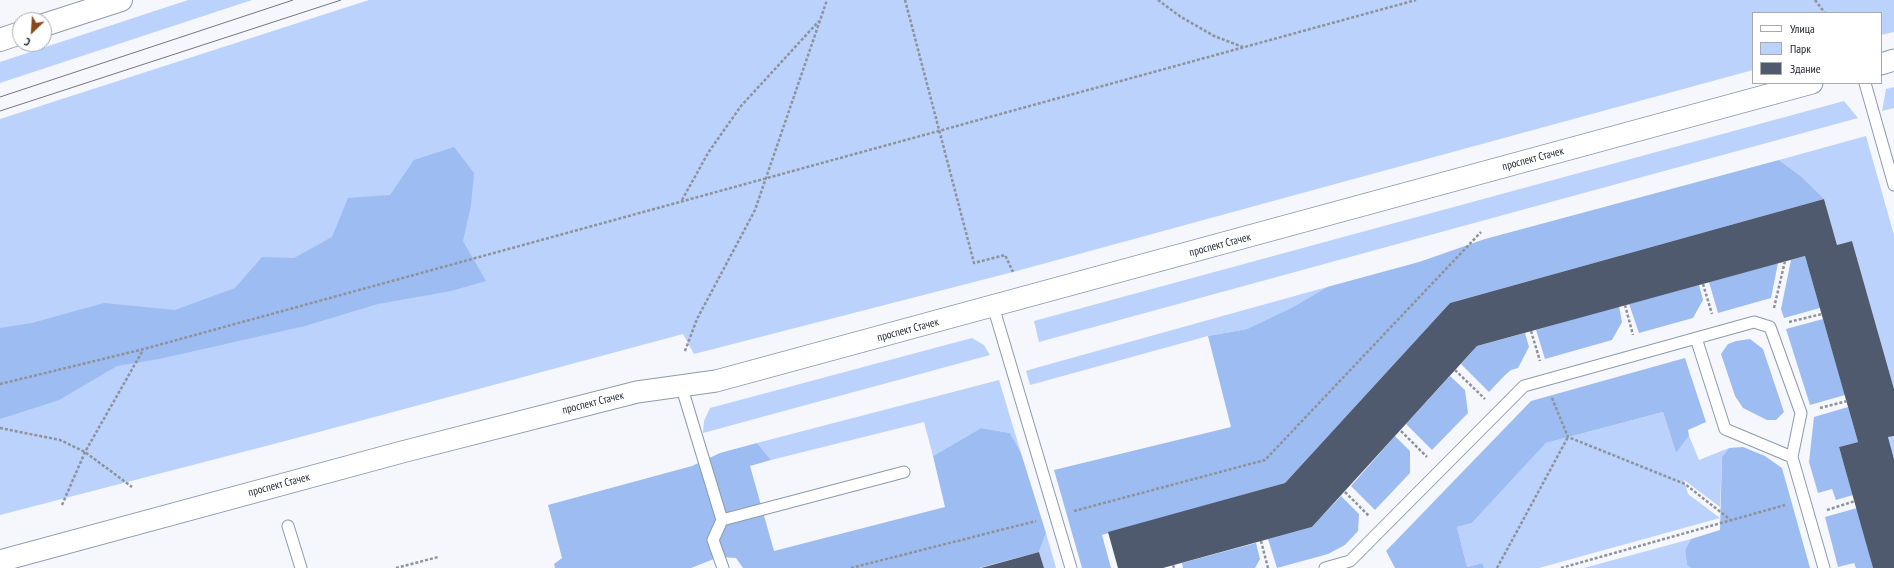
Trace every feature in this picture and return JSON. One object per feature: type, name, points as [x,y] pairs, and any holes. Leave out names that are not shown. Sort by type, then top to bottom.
[{"type":"main road","points":[[52,23],[120,0]]},
{"type":"main road","points":[[0,40],[12,36]]},
{"type":"street","points":[[1882,64],[1894,60]]},
{"type":"street","name":"проспект Стачек","points":[[0,561],[402,452],[637,392],[716,381],[1808,84]]},
{"type":"lane","points":[[1865,84],[1894,185]]},
{"type":"lane","points":[[993,306],[1071,568]]},
{"type":"lane","points":[[1325,568],[1350,561],[1524,386],[1754,322],[1770,327],[1801,413],[1792,457],[1824,568]]},
{"type":"lane","points":[[1696,338],[1725,429],[1792,457]]},
{"type":"lane","points":[[681,385],[722,520],[713,540],[723,568]]},
{"type":"lane","points":[[722,520],[904,472]]},
{"type":"lane","points":[[288,526],[301,568]]},
{"type":"path","points":[[685,351],[697,319],[755,210],[828,0]]},
{"type":"path","points":[[905,0],[974,263],[1005,255],[1013,272]]},
{"type":"path","points":[[1158,0],[1181,17],[1214,36],[1243,47]]},
{"type":"path","points":[[0,384],[144,349],[682,200],[1416,0]]},
{"type":"path","points":[[1815,0],[1824,12]]},
{"type":"path","points":[[682,200],[708,153],[741,106],[821,19]]},
{"type":"path","points":[[851,568],[1056,516],[1265,460],[1481,232]]},
{"type":"path","points":[[1785,261],[1770,327],[1822,314]]},
{"type":"path","points":[[1704,284],[1717,332]]},
{"type":"path","points":[[1625,305],[1638,354]]},
{"type":"path","points":[[1531,331],[1545,380],[1568,437],[1685,484],[1732,521]]},
{"type":"path","points":[[62,505],[85,452],[144,349]]},
{"type":"path","points":[[1455,370],[1498,413]]},
{"type":"path","points":[[1801,413],[1847,401]]},
{"type":"path","points":[[0,428],[60,440],[85,452],[132,487]]},
{"type":"path","points":[[1400,431],[1440,470]]},
{"type":"path","points":[[1497,568],[1568,437]]},
{"type":"path","points":[[1345,492],[1382,529]]},
{"type":"path","points":[[1561,568],[1732,521],[1804,499]]},
{"type":"path","points":[[1809,515],[1855,501]]},
{"type":"path","points":[[1261,541],[1268,568]]},
{"type":"path","points":[[396,568],[438,557]]},
{"type":"green space","points":[[188,0],[252,0],[0,83],[0,62],[30,52],[52,52],[52,45]]},
{"type":"green space","points":[[369,0],[1894,0],[1894,32],[1882,35],[1882,12],[1752,12],[1752,70],[1013,272],[694,354],[683,334],[289,440],[0,515],[0,119]]},
{"type":"green space","points":[[1894,87],[1894,108],[1882,111],[1886,89]]},
{"type":"green space","points":[[1844,101],[1858,118],[1039,342],[1034,321]]},
{"type":"green space","points":[[1866,136],[1894,235],[1894,389],[1852,241],[1837,245],[1824,199],[1802,177],[1779,160]]},
{"type":"green space","points":[[1327,287],[1293,307],[1247,329],[1208,336],[1030,385],[1026,371],[1032,369]]},
{"type":"green space","points":[[972,338],[984,345],[990,355],[703,433],[704,421],[710,408]]},
{"type":"green space","points":[[999,380],[1021,453],[1010,433],[981,428],[933,456],[924,422],[771,460],[757,443]]},
{"type":"green space","points":[[1663,412],[1676,453],[1689,436],[1699,460],[1729,448],[1722,457],[1720,507],[1684,480],[1688,494],[1720,518],[1539,568],[1484,568],[1483,563],[1467,567],[1457,527],[1472,523],[1546,443]]},
{"type":"green space","points":[[1894,436],[1894,459],[1888,437]]},
{"type":"green space","points":[[1046,533],[1056,568],[1044,568],[1039,552]]},
{"type":"green space","points":[[1691,539],[1685,550],[1687,565],[1691,568],[1584,568]]},
{"type":"shaded area","points":[[454,147],[474,173],[471,205],[463,241],[486,281],[451,291],[378,304],[305,326],[159,359],[117,366],[59,400],[0,419],[0,328],[32,323],[104,303],[175,310],[235,288],[262,257],[294,258],[332,237],[348,198],[390,195],[414,160]]},
{"type":"shaded area","points":[[1779,160],[1802,177],[1824,199],[1450,303],[1285,483],[1102,535],[1111,568],[1082,568],[1054,470],[1231,427],[1208,336],[1247,329],[1293,307],[1327,287],[1419,262],[1485,239]]},
{"type":"shaded area","points":[[1805,256],[1820,308],[1784,318],[1781,309],[1791,260]]},
{"type":"shaded area","points":[[1778,263],[1771,298],[1718,313],[1709,282]]},
{"type":"shaded area","points":[[1699,285],[1703,300],[1693,318],[1639,333],[1629,304]]},
{"type":"shaded area","points":[[1619,306],[1622,322],[1612,340],[1545,359],[1536,330]]},
{"type":"shaded area","points":[[1823,319],[1845,395],[1810,405],[1786,329]]},
{"type":"shaded area","points":[[1525,333],[1529,347],[1518,368],[1511,370],[1489,392],[1461,364],[1477,346]]},
{"type":"shaded area","points":[[1750,339],[1763,349],[1784,412],[1776,420],[1767,420],[1743,408],[1735,396],[1721,354],[1728,344]]},
{"type":"shaded area","points":[[1685,358],[1706,422],[1688,430],[1689,436],[1676,453],[1663,412],[1546,443],[1472,523],[1457,527],[1467,567],[1483,563],[1484,568],[1395,568],[1386,551],[1531,401]]},
{"type":"shaded area","points":[[1450,376],[1465,390],[1468,413],[1432,450],[1406,424]]},
{"type":"shaded area","points":[[1848,407],[1858,442],[1839,447],[1853,495],[1836,500],[1832,489],[1818,493],[1809,462],[1814,417]]},
{"type":"shaded area","points":[[981,428],[1010,433],[1021,453],[1046,533],[1039,552],[979,568],[743,568],[736,558],[719,557],[691,568],[555,568],[554,564],[562,558],[548,505],[692,466],[720,453],[757,443],[771,460],[750,466],[774,551],[945,507],[933,456]]},
{"type":"shaded area","points":[[1395,436],[1410,451],[1410,473],[1375,510],[1351,486]]},
{"type":"shaded area","points":[[1743,447],[1765,456],[1782,468],[1810,568],[1691,568],[1687,565],[1685,550],[1691,539],[1720,530],[1722,457],[1729,448]]},
{"type":"shaded area","points":[[1341,496],[1359,514],[1358,531],[1345,545],[1328,554],[1277,568],[1268,539],[1312,527]]},
{"type":"shaded area","points":[[1857,508],[1873,568],[1856,568],[1854,563],[1838,567],[1825,517]]},
{"type":"shaded area","points":[[1256,543],[1260,559],[1255,568],[1183,568],[1182,563]]},
{"type":"building","points":[[1824,199],[1837,245],[1852,241],[1894,389],[1894,436],[1888,437],[1894,459],[1894,568],[1873,568],[1839,447],[1858,442],[1805,256],[1477,346],[1312,527],[1163,568],[1118,568],[1108,532],[1285,483],[1450,303]]},
{"type":"building","points":[[1039,552],[1044,568],[981,568]]},
{"type":"tram line","points":[[0,97],[293,0]]},
{"type":"tram line","points":[[0,111],[341,0]]}]
